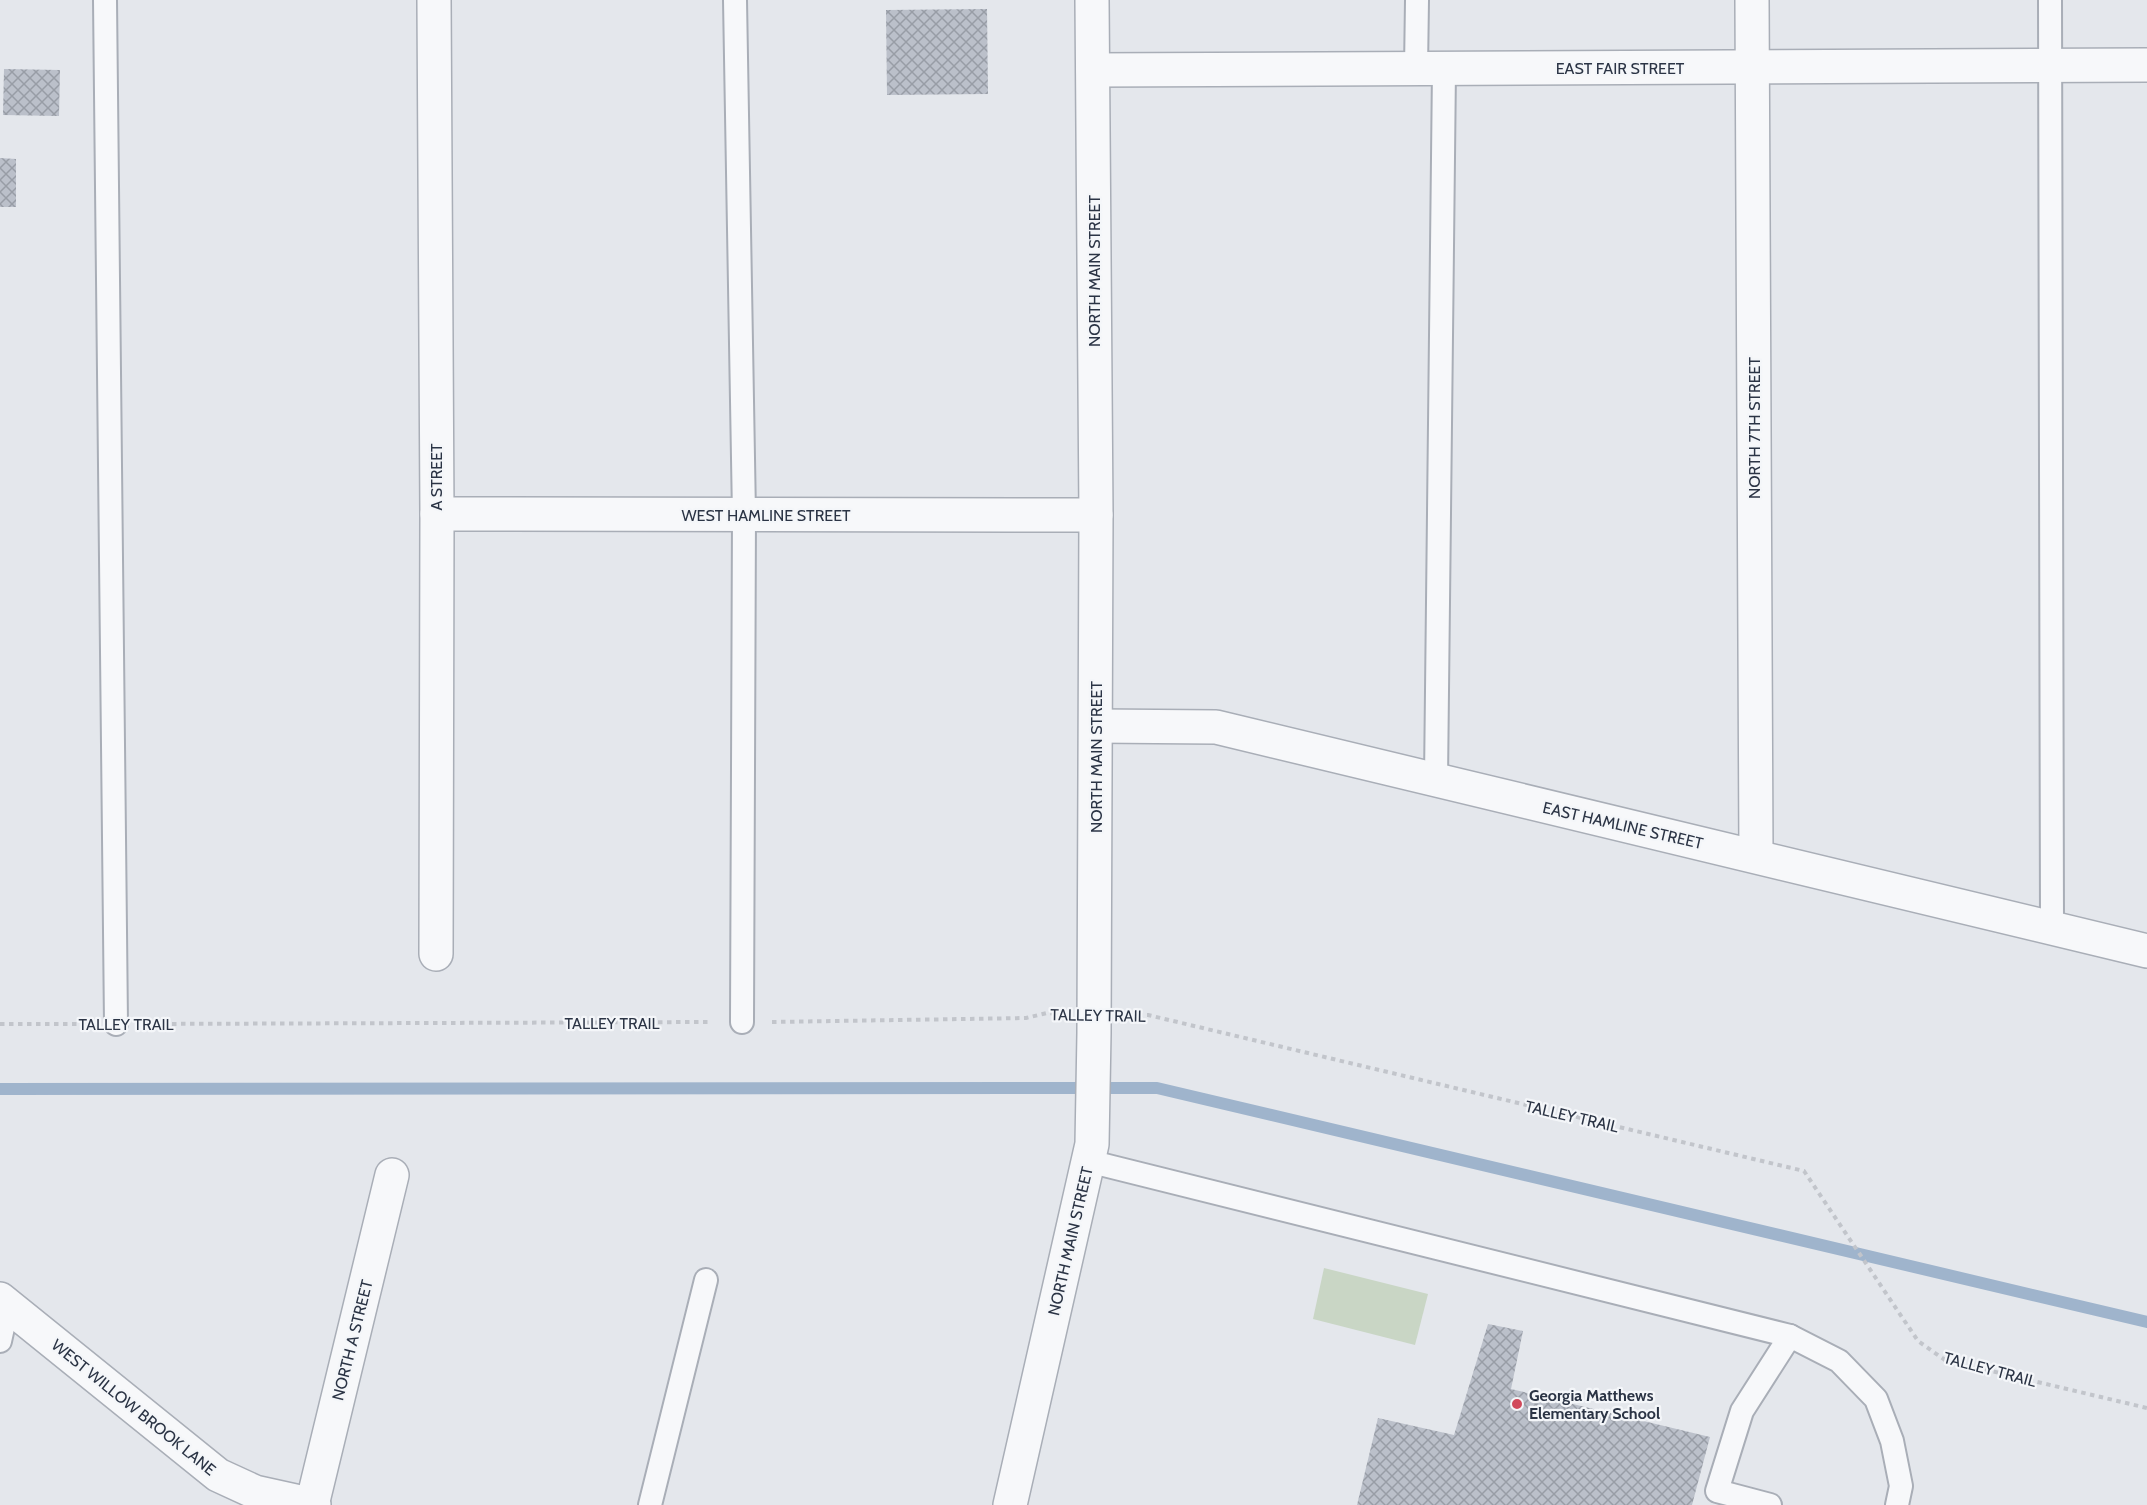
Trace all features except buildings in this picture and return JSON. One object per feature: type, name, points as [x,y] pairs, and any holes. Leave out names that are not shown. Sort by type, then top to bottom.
[{"type":"street","name":"A STREET","points":[[434,0],[437,514],[436,954]]},
{"type":"street","name":"NORTH MAIN STREET","points":[[1010,1505],[1090,1153],[1094,1024],[1096,726],[1092,0]]},
{"type":"street","name":"NORTH 7TH STREET","points":[[1752,0],[1756,856]]},
{"type":"street","name":"EAST FAIR STREET","points":[[1093,70],[2147,66]]},
{"type":"street","name":"WEST HAMLINE STREET","points":[[437,514],[1096,515]]},
{"type":"street","name":"EAST HAMLINE STREET","points":[[1096,726],[1216,727],[2147,951]]},
{"type":"street","name":"NORTH A STREET","points":[[313,1505],[392,1175]]},
{"type":"street","name":"WEST WILLOW BROOK LANE","points":[[4,1302],[218,1476],[255,1492],[313,1505]]},
{"type":"lane","points":[[105,0],[116,1024]]},
{"type":"lane","points":[[735,0],[744,515],[742,1022]]},
{"type":"lane","points":[[1417,0],[1430,69],[1436,780]]},
{"type":"lane","points":[[2050,0],[2052,928]]},
{"type":"lane","points":[[1090,1153],[1791,1336],[1839,1361],[1876,1400],[1892,1441],[1901,1486],[1897,1505]]},
{"type":"lane","points":[[650,1505],[705,1280]]},
{"type":"lane","points":[[0,1341],[4,1302]]},
{"type":"lane","points":[[1770,1505],[1717,1491],[1742,1412],[1791,1336]]},
{"type":"path","name":"TALLEY TRAIL","points":[[0,1024],[742,1022],[1026,1018],[1047,1014],[1094,1024],[1148,1015],[1804,1171],[1918,1341],[1946,1360],[2147,1408]]},
{"type":"green space","points":[[1324,1268],[1428,1294],[1415,1345],[1313,1319]]},
{"type":"waterway","points":[[0,1089],[1157,1088],[2147,1322]]},
{"type":"place","name":"Georgia Matthews Elementary School","points":[[1517,1404]]}]
